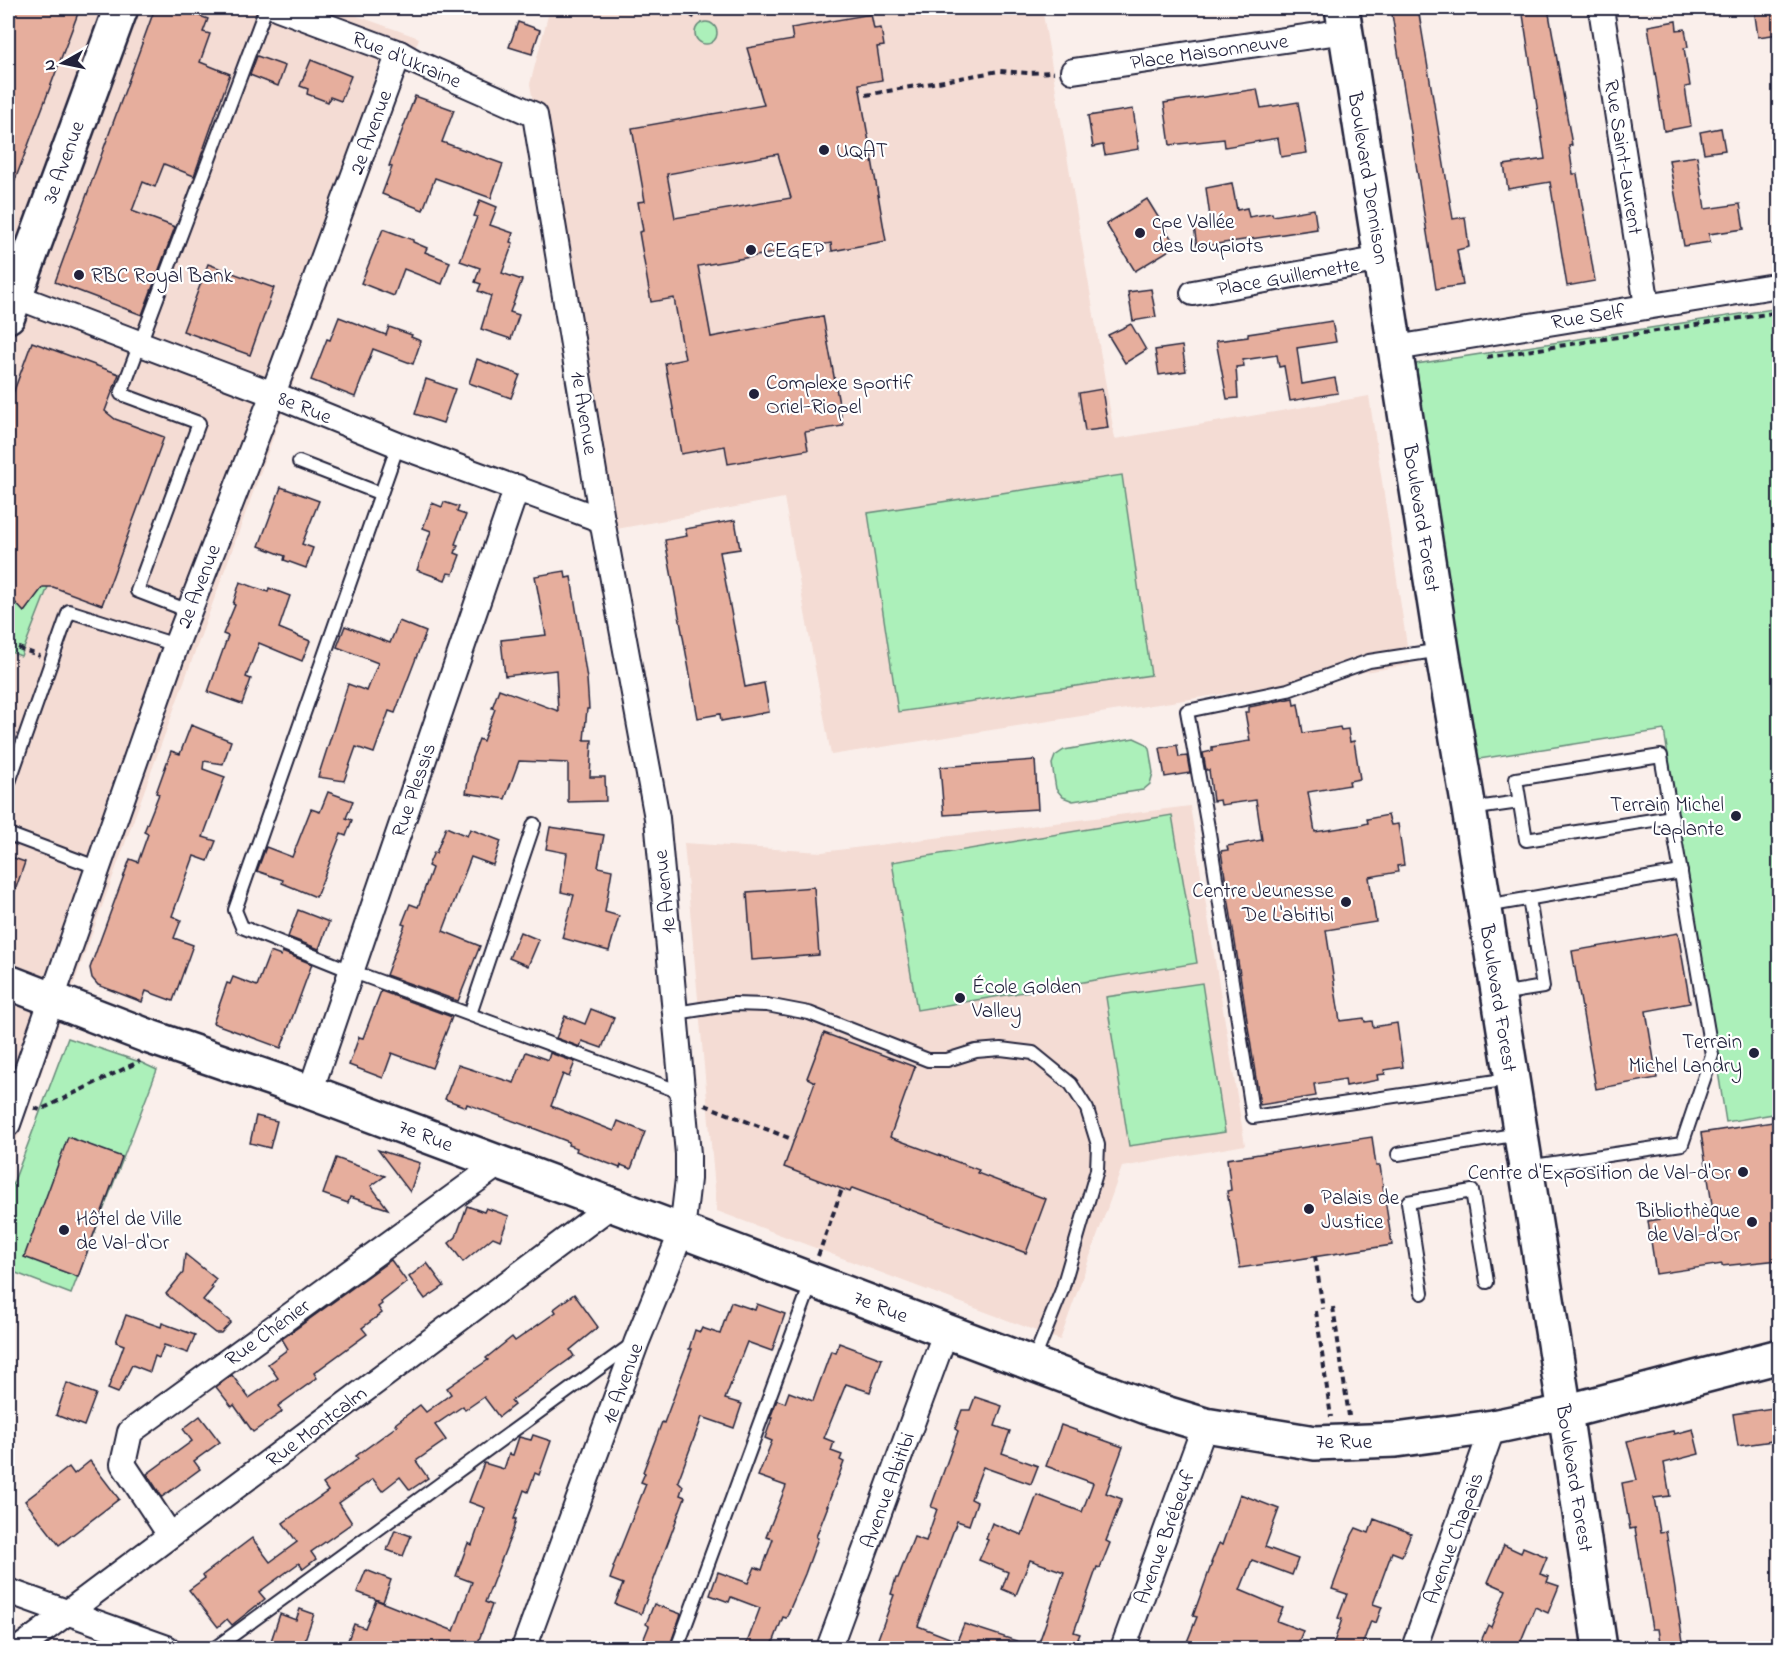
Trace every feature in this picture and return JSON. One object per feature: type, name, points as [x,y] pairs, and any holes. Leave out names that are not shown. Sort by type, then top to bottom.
[{"type":"street","name":"3e Avenue","points":[[10,302],[121,8]]},
{"type":"street","name":"Rue d'Ukraine","points":[[278,8],[399,52],[413,61],[535,116]]},
{"type":"street","name":"Rue Saint-Laurent","points":[[1601,8],[1647,306]]},
{"type":"street","name":"Place Maisonneuve","points":[[1073,72],[1344,19]]},
{"type":"street","name":"Boulevard Dennison","points":[[1344,19],[1396,348]]},
{"type":"street","name":"2e Avenue","points":[[12,1113],[96,867],[176,645],[273,394],[399,52]]},
{"type":"street","name":"1e Avenue","points":[[524,1648],[637,1341],[682,1231],[688,1179],[683,1093],[657,818],[602,520],[535,116]]},
{"type":"street","name":"Place Guillemette","points":[[1193,293],[1382,259]]},
{"type":"street","name":"Rue Self","points":[[1396,348],[1779,285]]},
{"type":"street","name":"8e Rue","points":[[10,302],[138,343],[273,394],[398,445],[602,520]]},
{"type":"street","name":"Boulevard Forest","points":[[1396,348],[1442,650],[1565,1412],[1600,1648]]},
{"type":"street","name":"Rue Plessis","points":[[310,1092],[517,487]]},
{"type":"street","name":"7e Rue","points":[[8,982],[150,1037],[310,1092],[1152,1409],[1205,1425],[1315,1443],[1396,1440],[1493,1427],[1565,1412],[1779,1356]]},
{"type":"street","name":"Rue Chénier","points":[[170,1535],[123,1464],[130,1432],[500,1163]]},
{"type":"street","name":"Rue Montcalm","points":[[20,1648],[612,1205]]},
{"type":"street","name":"Avenue Abitibi","points":[[829,1648],[946,1330]]},
{"type":"street","name":"Avenue Brébeuf","points":[[1123,1648],[1205,1425]]},
{"type":"street","name":"Avenue Chapais","points":[[1414,1648],[1493,1427]]},
{"type":"street","points":[[8,1591],[167,1648]]},
{"type":"lane","points":[[189,611],[137,591],[199,423],[121,394],[138,343],[266,8]]},
{"type":"lane","points":[[398,445],[379,493],[234,909],[242,927],[351,971],[683,1093]]},
{"type":"lane","points":[[299,462],[379,493]]},
{"type":"lane","points":[[8,785],[69,611],[176,645]]},
{"type":"lane","points":[[1442,650],[1369,662],[1288,690],[1187,711],[1209,833],[1252,1117],[1512,1079]]},
{"type":"lane","points":[[1526,1167],[1682,1144],[1712,1054],[1672,817],[1661,756],[1516,779],[1526,840],[1672,817]]},
{"type":"lane","points":[[1469,809],[1519,802]]},
{"type":"lane","points":[[470,1014],[534,824]]},
{"type":"lane","points":[[8,834],[96,867]]},
{"type":"lane","points":[[1484,906],[1681,872]]},
{"type":"lane","points":[[1498,994],[1543,987],[1528,898]]},
{"type":"lane","points":[[676,1013],[733,1004],[767,1005],[809,1012],[928,1060],[947,1060],[976,1051],[1001,1049],[1033,1053],[1071,1084],[1087,1109],[1098,1145],[1097,1170],[1062,1290],[1032,1363]]},
{"type":"lane","points":[[1398,1154],[1521,1134]]},
{"type":"lane","points":[[1422,1293],[1408,1202],[1472,1191],[1487,1282]]},
{"type":"lane","points":[[677,1648],[812,1280]]},
{"type":"lane","points":[[214,1648],[637,1341]]},
{"type":"path","points":[[692,18],[697,8]]},
{"type":"path","points":[[866,95],[957,80],[999,70],[1028,73],[1073,72]]},
{"type":"path","name":"Rue Self","points":[[1479,358],[1779,312]]},
{"type":"path","points":[[8,644],[51,661]]},
{"type":"path","points":[[12,1113],[40,1110],[140,1062],[150,1037]]},
{"type":"path","points":[[683,1093],[713,1108],[794,1140]]},
{"type":"path","points":[[812,1280],[820,1245],[842,1189]]},
{"type":"path","points":[[1316,1256],[1323,1309]]},
{"type":"path","points":[[1333,1307],[1344,1442]]},
{"type":"path","points":[[1316,1311],[1344,1442]]},
{"type":"shaded area","points":[[8,8],[335,8],[419,38],[8,1164]]},
{"type":"shaded area","points":[[550,8],[678,8],[679,10],[687,8],[1042,8],[1115,439],[1369,396],[1410,665],[831,755],[784,498],[606,531],[530,84]]},
{"type":"shaded area","name":"École Golden Valley","points":[[1190,806],[1245,1145],[1122,1167],[1060,1340],[717,1211],[684,843],[822,852]]},
{"type":"green space","points":[[706,22],[714,25],[717,33],[714,41],[706,44],[698,41],[695,33],[698,25]]},
{"type":"green space","points":[[1779,308],[1779,1113],[1726,1122],[1664,730],[1473,760],[1416,364]]},
{"type":"green space","points":[[1122,475],[1151,675],[898,712],[868,513]]},
{"type":"green space","points":[[8,573],[48,587],[21,656],[8,651]]},
{"type":"green space","points":[[1134,738],[1145,743],[1149,748],[1153,773],[1150,784],[1143,790],[1073,801],[1063,797],[1056,789],[1052,764],[1055,756],[1064,750]]},
{"type":"green space","points":[[1172,815],[1197,963],[917,1010],[892,862]]},
{"type":"green space","points":[[1202,983],[1225,1132],[1129,1146],[1106,997]]},
{"type":"green space","points":[[68,1038],[157,1070],[71,1294],[8,1270],[8,1197]]},
{"type":"building","points":[[8,8],[80,8],[9,196],[8,196]]},
{"type":"building","points":[[155,8],[177,8],[208,19],[203,32],[210,34],[200,62],[230,74],[194,176],[164,164],[155,187],[143,182],[132,211],[175,227],[142,315],[55,282]]},
{"type":"building","points":[[1391,8],[1418,8],[1453,219],[1465,217],[1469,247],[1457,250],[1463,285],[1436,289]]},
{"type":"building","points":[[1522,8],[1548,8],[1572,145],[1569,146],[1573,174],[1577,174],[1595,281],[1567,286],[1550,182],[1508,189],[1504,165],[1545,159]]},
{"type":"building","points":[[1754,8],[1779,8],[1779,34],[1758,37]]},
{"type":"building","points":[[871,14],[874,29],[881,28],[884,46],[877,47],[882,80],[859,84],[886,241],[832,251],[831,243],[698,266],[711,337],[823,316],[843,426],[805,432],[808,450],[728,464],[725,446],[681,454],[665,363],[685,359],[674,298],[651,302],[639,232],[643,231],[638,202],[645,201],[632,128],[764,105],[747,48],[793,40],[791,28]],"holes":[[[778,154],[791,198],[675,218],[667,174]]]},
{"type":"building","points":[[1676,21],[1677,30],[1685,29],[1688,47],[1684,48],[1690,86],[1685,87],[1691,126],[1664,131],[1648,26]]},
{"type":"building","points":[[518,22],[540,30],[532,54],[509,47]]},
{"type":"building","points":[[257,56],[285,66],[278,86],[250,75]]},
{"type":"building","points":[[311,60],[351,76],[341,101],[330,97],[328,102],[307,94],[308,89],[300,86]]},
{"type":"building","points":[[1257,89],[1261,108],[1298,102],[1307,153],[1281,157],[1278,138],[1225,147],[1224,139],[1170,145],[1164,103]]},
{"type":"building","points":[[415,96],[454,110],[442,142],[503,164],[491,198],[435,178],[423,210],[382,194],[392,167],[389,166]]},
{"type":"building","points":[[1133,109],[1139,149],[1105,155],[1103,145],[1093,147],[1088,116]]},
{"type":"building","points":[[1721,128],[1725,150],[1704,153],[1700,132]]},
{"type":"building","points":[[1697,156],[1705,209],[1740,204],[1744,229],[1709,234],[1710,242],[1684,246],[1669,160]]},
{"type":"building","points":[[1232,183],[1237,210],[1247,208],[1249,217],[1272,213],[1273,216],[1314,209],[1317,229],[1197,247],[1194,226],[1211,224],[1206,188]]},
{"type":"building","name":"cpe Vallée des Loupiots","points":[[1147,199],[1176,246],[1135,271],[1106,224]]},
{"type":"building","points":[[480,200],[497,207],[490,225],[513,233],[510,242],[513,243],[502,273],[522,280],[510,312],[519,315],[511,339],[481,329],[491,296],[478,291],[481,284],[475,282],[480,268],[460,261],[477,217],[474,216]]},
{"type":"building","points":[[383,229],[413,240],[427,248],[425,252],[450,262],[442,284],[404,269],[394,296],[361,283]]},
{"type":"building","points":[[208,264],[274,288],[250,355],[183,331]]},
{"type":"building","points":[[1151,289],[1156,317],[1133,321],[1128,292]]},
{"type":"building","points":[[339,317],[386,335],[389,327],[412,335],[411,337],[421,341],[413,364],[373,349],[355,397],[311,380],[327,339],[330,340]]},
{"type":"building","points":[[1332,321],[1336,342],[1297,348],[1302,384],[1335,378],[1338,393],[1290,401],[1284,366],[1279,367],[1277,355],[1243,360],[1244,366],[1236,367],[1238,398],[1227,399],[1216,341]]},
{"type":"building","points":[[1131,324],[1146,350],[1125,363],[1108,335]]},
{"type":"building","points":[[32,342],[119,374],[105,411],[115,419],[164,437],[102,605],[53,587],[43,587],[24,612],[11,598],[9,589],[12,571],[8,570],[8,407]]},
{"type":"building","points":[[1182,346],[1186,371],[1159,375],[1155,350]]},
{"type":"building","points":[[477,359],[520,375],[511,398],[469,383]]},
{"type":"building","points":[[426,379],[455,389],[443,423],[415,414]]},
{"type":"building","points":[[1102,389],[1108,428],[1085,431],[1079,393]]},
{"type":"building","points":[[281,487],[319,501],[302,544],[313,548],[306,568],[284,560],[285,556],[259,546]]},
{"type":"building","points":[[444,502],[459,507],[457,512],[466,515],[455,544],[458,545],[455,553],[460,555],[453,574],[448,573],[445,580],[417,570],[431,531],[423,528],[432,503],[442,507]]},
{"type":"building","points":[[735,520],[740,549],[720,552],[745,687],[764,683],[769,712],[721,721],[720,714],[698,718],[665,540],[687,536],[685,529]]},
{"type":"building","points":[[565,571],[566,578],[571,577],[587,679],[589,709],[587,709],[584,740],[592,740],[590,777],[605,777],[606,801],[568,802],[568,763],[519,761],[505,799],[466,793],[472,758],[479,739],[483,741],[495,709],[492,708],[499,689],[558,711],[556,670],[505,676],[501,640],[546,635],[535,576]]},
{"type":"building","points":[[240,582],[268,592],[269,588],[290,596],[279,628],[310,641],[302,661],[259,643],[246,677],[251,679],[242,704],[208,692],[228,636],[223,634],[235,605],[233,604]]},
{"type":"building","points":[[399,621],[426,632],[395,713],[389,711],[374,753],[356,747],[344,781],[318,777],[348,684],[367,691],[378,663],[337,647],[345,626],[390,643]]},
{"type":"building","name":"Centre Jeunesse De L'abitibi","points":[[1293,698],[1294,705],[1298,704],[1303,733],[1340,727],[1341,730],[1348,729],[1350,742],[1354,741],[1360,779],[1349,781],[1350,785],[1308,792],[1315,832],[1361,825],[1368,823],[1367,819],[1388,815],[1391,825],[1398,824],[1404,865],[1397,866],[1398,872],[1369,877],[1376,922],[1326,930],[1340,1021],[1364,1018],[1365,1022],[1372,1021],[1373,1027],[1397,1023],[1403,1067],[1384,1070],[1385,1074],[1377,1075],[1378,1080],[1346,1086],[1345,1079],[1314,1084],[1316,1096],[1260,1105],[1221,851],[1228,850],[1227,846],[1262,840],[1256,800],[1221,805],[1220,800],[1213,801],[1209,770],[1206,770],[1203,753],[1212,751],[1212,747],[1250,741],[1245,712],[1249,712],[1249,707]]},
{"type":"building","points":[[191,725],[231,741],[223,764],[204,761],[203,769],[225,777],[203,837],[216,841],[208,861],[194,856],[172,916],[181,920],[174,938],[193,945],[173,1001],[146,991],[142,1002],[98,985],[92,978],[90,968],[130,859],[138,862],[148,834],[144,832],[159,794],[156,793],[171,751],[180,754]]},
{"type":"building","points":[[1177,745],[1179,757],[1187,756],[1190,773],[1165,777],[1160,748]]},
{"type":"building","points":[[1035,760],[1038,809],[944,815],[940,767]]},
{"type":"building","points":[[328,792],[353,801],[346,818],[352,820],[346,836],[341,834],[316,897],[282,883],[283,880],[257,871],[266,847],[292,857],[311,809],[320,812]]},
{"type":"building","points":[[446,827],[467,836],[470,829],[501,841],[493,865],[471,857],[443,931],[480,946],[458,1001],[386,975],[405,925],[402,924],[410,904],[418,907],[432,868],[428,866],[434,852],[436,853]]},
{"type":"building","points":[[550,827],[604,835],[598,867],[612,870],[605,912],[619,916],[609,951],[562,938],[574,895],[561,892],[567,853],[546,849]]},
{"type":"building","points":[[8,856],[25,862],[10,905],[8,904]]},
{"type":"building","points":[[814,887],[819,955],[752,960],[747,892]]},
{"type":"building","points":[[298,910],[329,922],[319,949],[288,937]]},
{"type":"building","points":[[520,932],[539,940],[528,966],[509,958]]},
{"type":"building","points":[[1678,933],[1690,1003],[1646,1011],[1657,1078],[1596,1089],[1572,951]]},
{"type":"building","points":[[270,952],[281,956],[282,952],[312,964],[281,1048],[213,1023],[227,983],[230,984],[233,977],[257,986]]},
{"type":"building","points":[[381,991],[452,1017],[432,1068],[392,1053],[383,1078],[349,1065],[359,1037],[363,1038]]},
{"type":"building","points":[[591,1009],[614,1018],[602,1048],[582,1041],[580,1047],[556,1038],[565,1016],[585,1024]]},
{"type":"building","points":[[824,1033],[915,1067],[890,1137],[979,1170],[977,1173],[1046,1199],[1026,1253],[852,1188],[850,1192],[784,1167],[815,1082],[807,1078]]},
{"type":"building","points":[[526,1052],[548,1060],[550,1053],[575,1062],[569,1077],[563,1074],[551,1106],[614,1131],[618,1121],[645,1132],[631,1169],[621,1165],[620,1168],[576,1151],[577,1148],[568,1145],[569,1142],[538,1130],[467,1104],[466,1107],[445,1099],[458,1065],[514,1083]]},
{"type":"building","points":[[256,1116],[277,1121],[270,1148],[250,1143]]},
{"type":"building","name":"Centre d'Exposition de Val-d'Or","points":[[1779,1121],[1779,1260],[1722,1266],[1722,1264],[1656,1274],[1648,1221],[1713,1211],[1701,1133]]},
{"type":"building","name":"Hôtel de Ville de Val-d'Or","points":[[68,1137],[122,1157],[78,1277],[24,1257]]},
{"type":"building","points":[[1372,1137],[1376,1166],[1380,1166],[1392,1245],[1240,1268],[1227,1191],[1231,1190],[1227,1159]]},
{"type":"building","points":[[378,1150],[420,1163],[410,1192]]},
{"type":"building","points":[[336,1158],[385,1176],[371,1186],[388,1209],[350,1197],[348,1203],[323,1194]]},
{"type":"building","points":[[467,1206],[484,1212],[486,1208],[509,1216],[500,1240],[493,1237],[463,1262],[449,1243],[456,1237]]},
{"type":"building","points":[[185,1254],[216,1279],[211,1286],[213,1288],[203,1300],[231,1322],[221,1333],[215,1333],[166,1294],[183,1273]]},
{"type":"building","points":[[391,1260],[407,1282],[381,1302],[382,1304],[378,1307],[382,1313],[362,1328],[367,1334],[314,1373],[317,1378],[278,1406],[282,1412],[253,1432],[234,1405],[232,1407],[216,1387],[232,1375],[249,1398],[278,1378],[268,1364],[288,1349],[282,1339]]},
{"type":"building","points":[[427,1263],[444,1286],[425,1299],[409,1277]]},
{"type":"building","points":[[574,1294],[598,1327],[570,1350],[574,1356],[511,1401],[514,1405],[499,1417],[484,1397],[465,1410],[463,1406],[435,1425],[446,1440],[416,1461],[428,1478],[410,1490],[400,1477],[382,1491],[373,1479],[339,1503],[352,1523],[311,1552],[316,1559],[303,1569],[299,1563],[259,1592],[265,1599],[232,1625],[227,1619],[218,1627],[189,1590],[205,1578],[203,1575],[252,1538],[270,1562],[297,1542],[283,1523],[328,1491],[323,1484],[358,1459],[356,1456],[397,1426],[395,1424],[420,1405],[426,1412],[451,1394],[447,1388],[488,1360],[486,1358],[512,1337],[515,1341],[556,1312],[554,1309]]},
{"type":"building","points":[[731,1302],[755,1310],[757,1304],[785,1314],[772,1351],[747,1342],[725,1399],[742,1404],[734,1428],[702,1417],[678,1481],[683,1486],[680,1495],[685,1497],[641,1614],[615,1604],[623,1584],[610,1579],[613,1567],[646,1484],[641,1482],[645,1473],[643,1472],[692,1349],[689,1349],[695,1330],[700,1332],[702,1328],[720,1334]]},
{"type":"building","points":[[126,1315],[161,1327],[162,1323],[195,1335],[188,1353],[164,1345],[159,1358],[155,1356],[150,1372],[132,1365],[118,1393],[108,1389],[124,1345],[116,1342]]},
{"type":"building","points":[[839,1343],[882,1359],[870,1392],[846,1384],[824,1438],[834,1442],[831,1451],[842,1455],[840,1460],[844,1462],[805,1574],[786,1618],[783,1617],[771,1648],[745,1648],[760,1608],[731,1597],[729,1602],[710,1595],[718,1572],[748,1583],[755,1567],[762,1570],[773,1539],[766,1537],[786,1486],[758,1476],[772,1441],[765,1438],[772,1418],[770,1418],[777,1400],[785,1403],[789,1392],[813,1401],[831,1351],[836,1353]]},
{"type":"building","points":[[67,1383],[96,1394],[84,1426],[56,1415]]},
{"type":"building","points":[[975,1397],[1002,1406],[995,1426],[1010,1431],[1002,1453],[1038,1466],[1031,1484],[983,1467],[971,1499],[977,1502],[969,1525],[957,1521],[918,1626],[957,1641],[964,1624],[1032,1646],[1032,1648],[887,1648],[876,1644],[894,1595],[891,1594],[896,1578],[898,1578],[914,1537],[926,1541],[937,1509],[931,1507],[958,1431],[955,1429],[962,1410],[970,1410]]},
{"type":"building","points":[[1779,1407],[1779,1440],[1738,1446],[1733,1414]]},
{"type":"building","points":[[200,1416],[220,1442],[194,1461],[200,1469],[162,1497],[147,1474],[192,1441],[183,1429]]},
{"type":"building","points":[[1061,1425],[1123,1447],[1106,1493],[1122,1499],[1106,1541],[1110,1543],[1100,1568],[1097,1567],[1074,1632],[1080,1634],[1074,1648],[1037,1648],[1064,1572],[1030,1560],[1016,1595],[1002,1589],[1008,1572],[979,1560],[988,1540],[986,1539],[992,1523],[1022,1535],[1037,1495],[1082,1512],[1093,1483],[1046,1466]]},
{"type":"building","points":[[1693,1429],[1699,1454],[1664,1463],[1670,1496],[1654,1498],[1660,1532],[1666,1531],[1684,1648],[1661,1648],[1658,1629],[1652,1629],[1635,1528],[1630,1529],[1622,1483],[1637,1480],[1627,1441]]},
{"type":"building","points":[[533,1435],[551,1441],[539,1475],[535,1473],[528,1492],[524,1490],[514,1519],[516,1519],[513,1530],[485,1602],[492,1605],[476,1648],[345,1648],[354,1624],[365,1628],[376,1600],[454,1631],[472,1582],[456,1576],[468,1543],[472,1545],[485,1508],[469,1502],[484,1463],[504,1469],[509,1454],[513,1455],[519,1437],[531,1440]]},
{"type":"building","points":[[90,1461],[119,1499],[59,1545],[25,1501],[69,1467],[74,1474]]},
{"type":"building","points":[[1240,1494],[1279,1509],[1265,1547],[1298,1559],[1292,1575],[1252,1560],[1240,1590],[1283,1608],[1277,1621],[1303,1631],[1296,1648],[1187,1648],[1189,1643],[1187,1642],[1197,1617],[1193,1616],[1211,1563],[1219,1543],[1222,1545]]},
{"type":"building","points":[[1374,1519],[1411,1533],[1402,1556],[1392,1552],[1373,1604],[1382,1607],[1376,1623],[1371,1621],[1361,1648],[1332,1648],[1342,1619],[1338,1618],[1347,1594],[1332,1589],[1356,1528],[1369,1533]]},
{"type":"building","points":[[395,1530],[411,1536],[403,1556],[387,1550]]},
{"type":"building","points":[[1504,1545],[1521,1553],[1523,1547],[1547,1557],[1540,1574],[1549,1577],[1547,1582],[1559,1586],[1548,1613],[1535,1607],[1518,1648],[1478,1648],[1488,1625],[1491,1627],[1506,1590],[1488,1582]]},
{"type":"building","points":[[366,1570],[391,1580],[383,1602],[357,1592]]},
{"type":"building","points":[[654,1604],[681,1614],[669,1648],[640,1648],[649,1626],[646,1624]]},
{"type":"building","points":[[300,1609],[314,1614],[302,1648],[283,1648],[270,1644],[280,1614],[296,1620]]},
{"type":"place","name":"UQAT","points":[[824,150]]},
{"type":"place","name":"cpe Vallée des Loupiots","points":[[1140,233]]},
{"type":"place","name":"CEGEP","points":[[751,250]]},
{"type":"place","name":"RBC Royal Bank","points":[[79,275]]},
{"type":"place","name":"Complexe sportif Oriel-Riopel","points":[[754,394]]},
{"type":"place","name":"Terrain Michel Laplante","points":[[1736,816]]},
{"type":"place","name":"Centre Jeunesse De L'abitibi","points":[[1346,902]]},
{"type":"place","name":"École Golden Valley","points":[[960,998]]},
{"type":"place","name":"Terrain Michel Landry","points":[[1754,1053]]},
{"type":"place","name":"Centre d'Exposition de Val-d'Or","points":[[1743,1172]]},
{"type":"place","name":"Palais de Justice","points":[[1309,1209]]},
{"type":"place","name":"Bibliothèque de Val-d’Or","points":[[1752,1222]]},
{"type":"place","name":"Hôtel de Ville de Val-d'Or","points":[[64,1230]]}]
